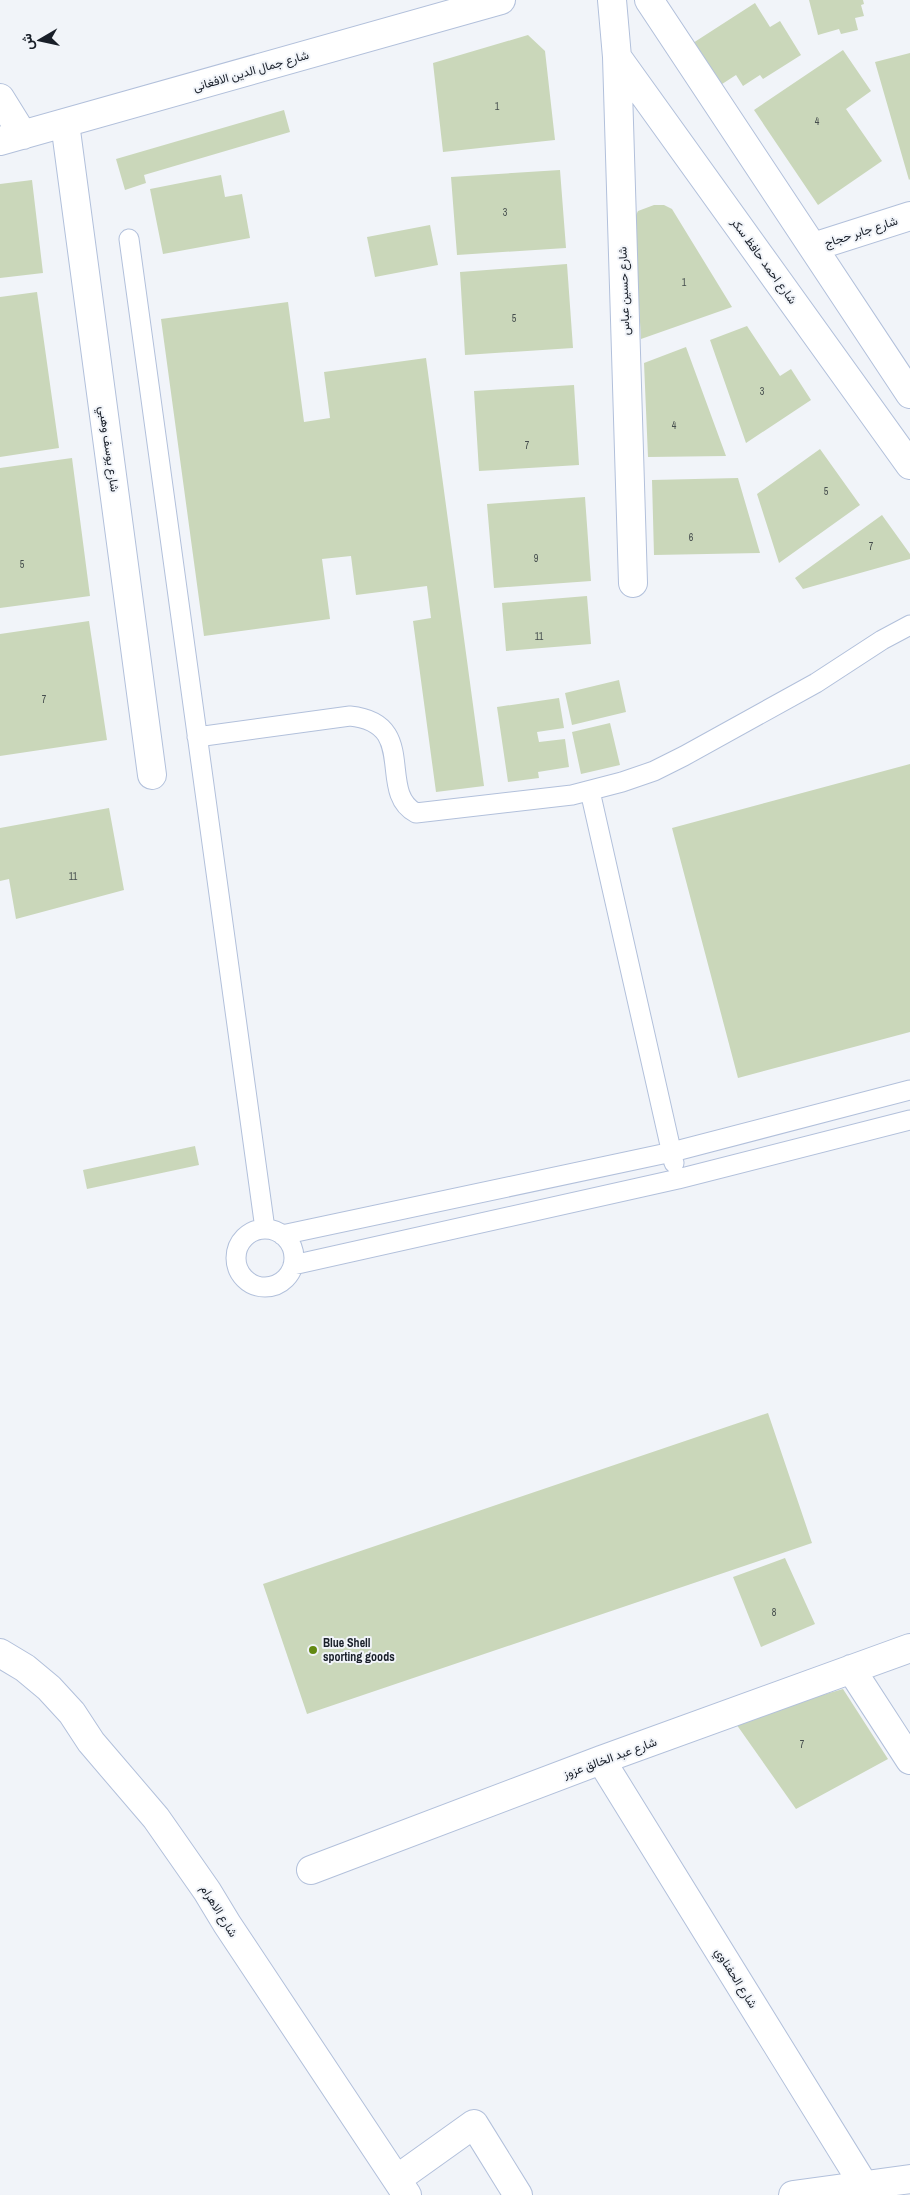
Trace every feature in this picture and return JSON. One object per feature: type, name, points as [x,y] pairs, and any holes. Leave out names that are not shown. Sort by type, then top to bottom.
[{"type":"street","name":"شارع جمال الدين الافغانى","points":[[11,138],[501,0]]},
{"type":"street","name":"شارع حسين عباس","points":[[612,0],[617,56],[633,583]]},
{"type":"street","points":[[648,0],[910,394]]},
{"type":"street","name":"شارع احمد حافظ سكر","points":[[617,56],[910,465]]},
{"type":"street","points":[[0,98],[11,138]]},
{"type":"street","name":"شارع يوسف وهبي","points":[[65,123],[152,775]]},
{"type":"street","name":"شارع جابر حجاج","points":[[813,247],[910,216]]},
{"type":"street","name":"شارع عبد الخالق عزوز","points":[[311,1870],[602,1760],[910,1648]]},
{"type":"street","name":"شارع الاهرام","points":[[0,1653],[25,1668],[49,1688],[156,1818],[202,1882],[227,1924],[402,2187]]},
{"type":"street","points":[[852,1669],[910,1760]]},
{"type":"street","name":"شارع الحفناوي","points":[[602,1760],[867,2190]]},
{"type":"street","points":[[402,2187],[474,2124],[518,2195]]},
{"type":"street","points":[[793,2195],[867,2190],[910,2179]]},
{"type":"lane","points":[[129,239],[264,1229]]},
{"type":"lane","points":[[197,736],[350,716],[364,717],[376,723],[386,732],[392,745],[400,799],[407,808],[416,813],[553,798],[590,791],[622,782],[684,756],[816,683],[857,655],[910,625]]},
{"type":"lane","points":[[590,791],[678,1179]]},
{"type":"lane","points":[[282,1235],[293,1250],[293,1265],[287,1277],[272,1286],[254,1285],[246,1281],[236,1266],[237,1248],[242,1239],[248,1234],[264,1229],[282,1235],[672,1152],[910,1090]]},
{"type":"lane","points":[[293,1265],[678,1179],[910,1120]]},
{"type":"building","points":[[809,0],[863,0],[864,4],[861,5],[864,16],[855,18],[858,30],[841,34],[839,29],[818,35]]},
{"type":"building","points":[[755,3],[770,27],[780,21],[801,55],[763,79],[760,75],[743,86],[736,75],[719,86],[693,43]]},
{"type":"building","points":[[528,35],[545,51],[555,140],[443,152],[433,63]]},
{"type":"building","points":[[843,50],[871,91],[846,109],[882,161],[818,205],[754,110]]},
{"type":"building","points":[[910,53],[910,179],[909,180],[875,62]]},
{"type":"building","points":[[284,110],[290,132],[144,175],[146,183],[125,190],[116,159]]},
{"type":"building","points":[[560,170],[566,248],[457,255],[451,177]]},
{"type":"building","points":[[221,175],[225,197],[242,194],[250,238],[163,254],[150,189]]},
{"type":"building","points":[[32,180],[43,273],[0,278],[0,184]]},
{"type":"building","points":[[654,205],[664,205],[672,209],[732,307],[641,339],[634,219],[638,211]]},
{"type":"building","points":[[430,225],[438,265],[375,277],[367,237]]},
{"type":"building","points":[[567,264],[573,348],[465,355],[460,272]]},
{"type":"building","points":[[37,292],[59,448],[0,457],[0,297]]},
{"type":"building","points":[[288,302],[304,422],[330,418],[324,372],[426,358],[484,786],[436,792],[413,621],[431,618],[427,586],[356,595],[351,556],[322,559],[330,619],[204,636],[161,319]]},
{"type":"building","points":[[747,326],[780,376],[791,369],[811,400],[746,443],[710,340]]},
{"type":"building","points":[[686,347],[726,456],[648,457],[644,363]]},
{"type":"building","points":[[574,385],[579,465],[479,471],[474,391]]},
{"type":"building","points":[[820,449],[860,505],[779,563],[757,494]]},
{"type":"building","points":[[72,458],[90,596],[0,608],[0,468]]},
{"type":"building","points":[[738,478],[760,553],[654,555],[652,480]]},
{"type":"building","points":[[585,497],[591,581],[494,588],[487,504]]},
{"type":"building","points":[[882,515],[910,554],[910,559],[803,589],[795,578]]},
{"type":"building","points":[[587,596],[591,644],[506,651],[502,603]]},
{"type":"building","points":[[89,621],[107,740],[0,756],[0,634]]},
{"type":"building","points":[[619,680],[626,712],[572,725],[565,693]]},
{"type":"building","points":[[559,698],[564,728],[537,732],[539,742],[565,739],[569,767],[538,772],[539,778],[508,782],[497,707]]},
{"type":"building","points":[[610,723],[620,765],[581,774],[572,732]]},
{"type":"building","points":[[910,764],[910,1032],[738,1078],[672,828]]},
{"type":"building","points":[[109,808],[124,890],[16,919],[9,879],[0,881],[0,828]]},
{"type":"building","points":[[195,1146],[199,1165],[87,1189],[83,1170]]},
{"type":"building","points":[[768,1413],[812,1543],[307,1714],[263,1584]]},
{"type":"building","points":[[785,1558],[815,1624],[761,1647],[733,1577]]},
{"type":"building","points":[[843,1689],[888,1759],[796,1809],[734,1721]]},
{"type":"place","name":"Blue Shell sporting goods","points":[[313,1650]]}]
